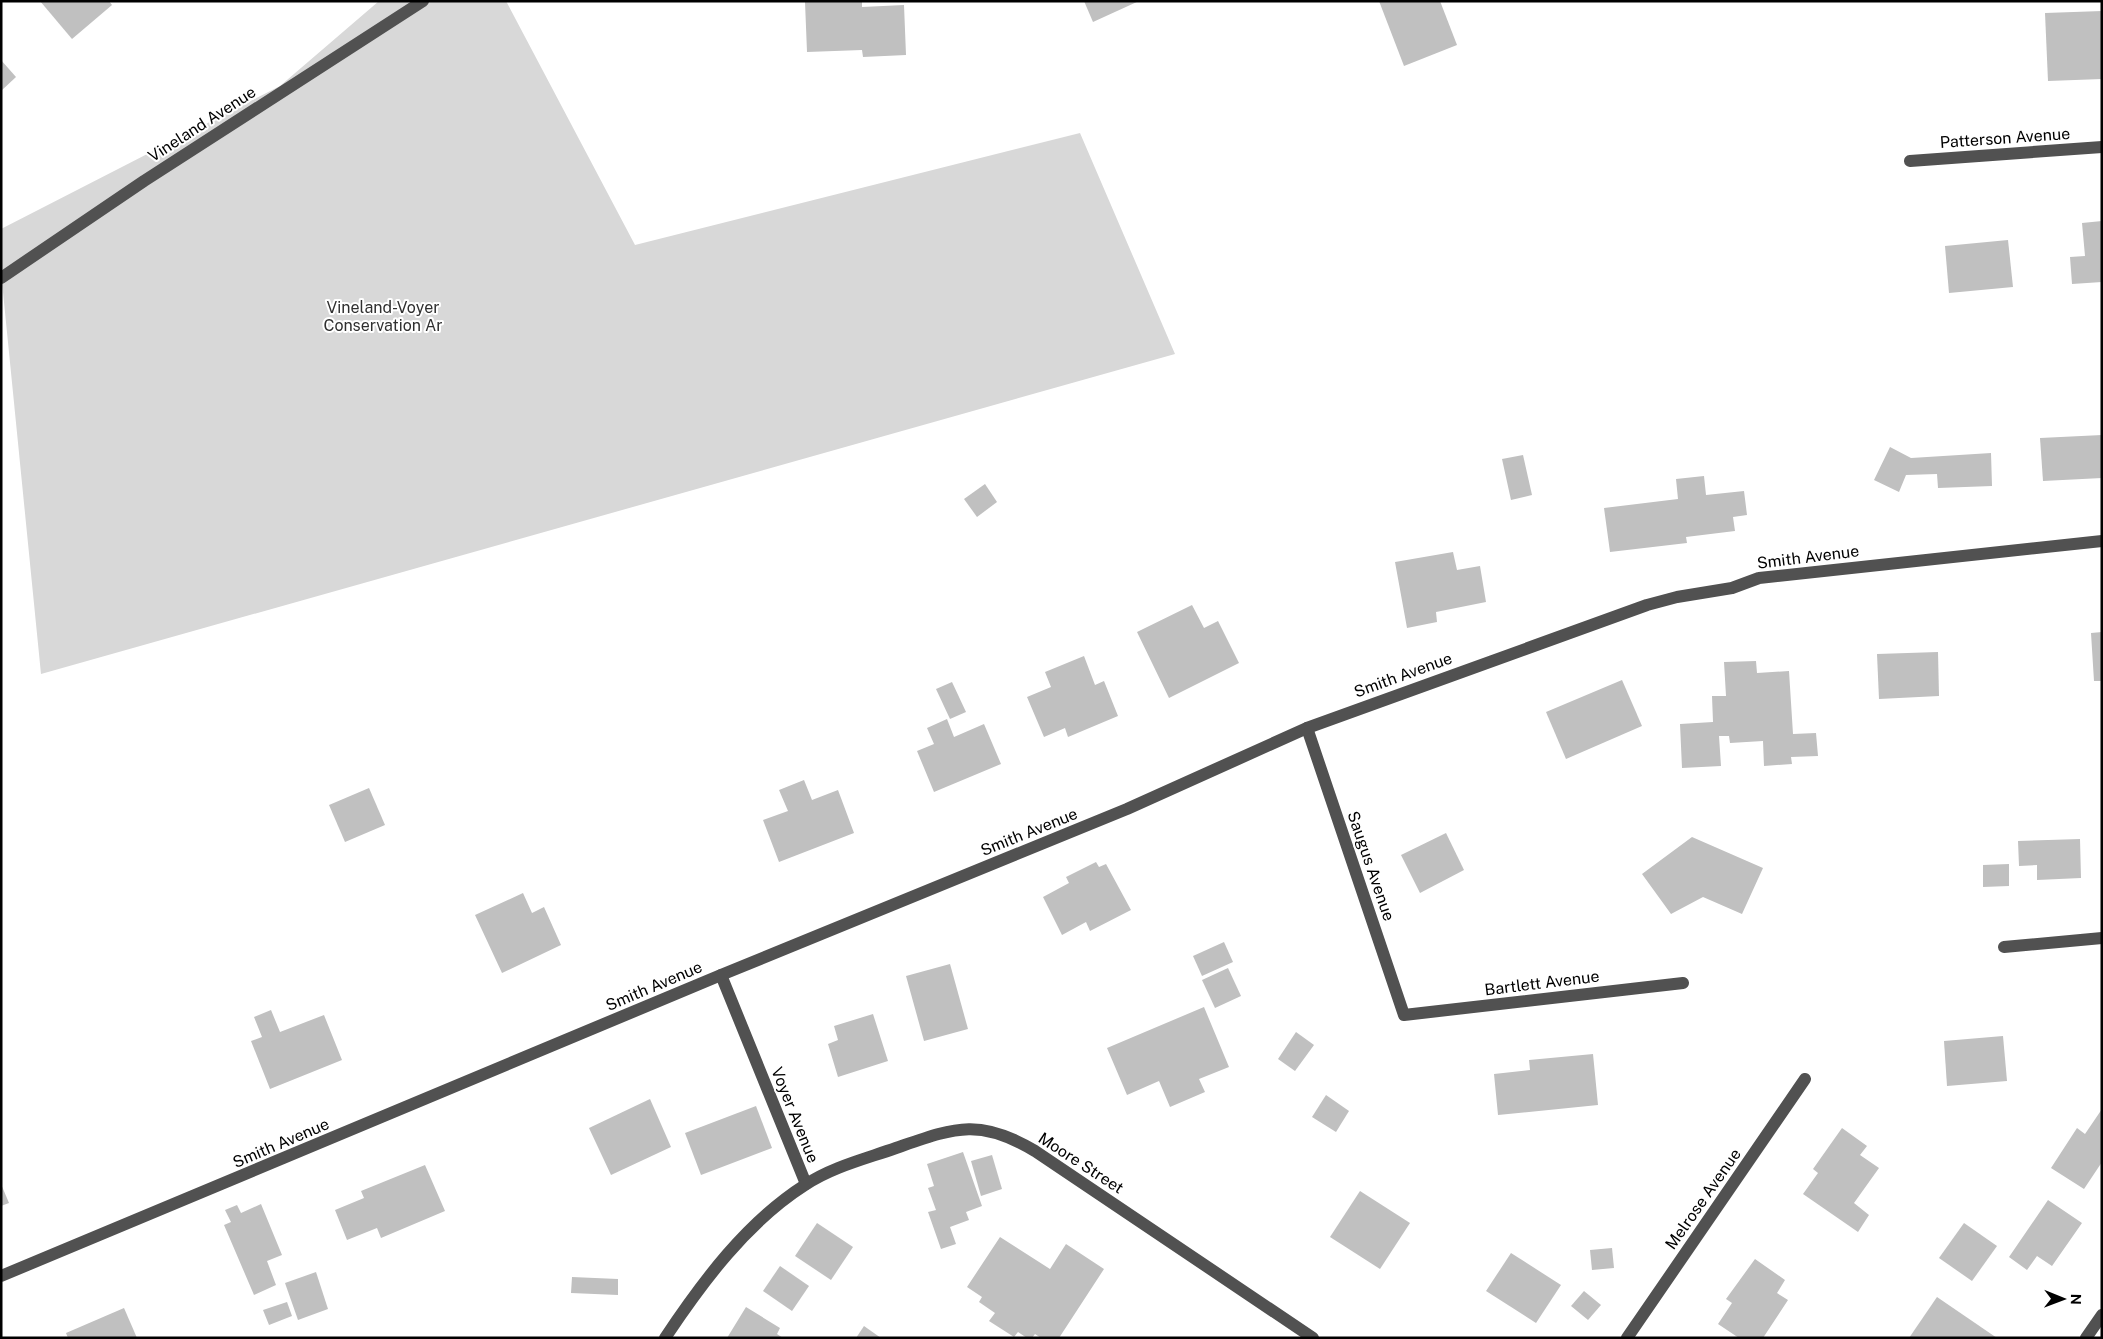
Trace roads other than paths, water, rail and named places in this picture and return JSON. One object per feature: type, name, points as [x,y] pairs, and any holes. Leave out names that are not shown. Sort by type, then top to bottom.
[{"type":"street","name":"Vineland Avenue","points":[[1,278],[144,181],[423,1]]},
{"type":"street","name":"Patterson Avenue","points":[[1910,161],[2102,147]]},
{"type":"street","name":"Smith Avenue","points":[[1,1276],[721,975],[1127,809],[1307,728],[1587,626],[1677,596],[1732,588],[1759,578],[2102,541]]},
{"type":"street","name":"Saugus Avenue","points":[[1307,728],[1404,1015]]},
{"type":"street","points":[[2004,946],[2102,938]]},
{"type":"street","name":"Voyer Avenue","points":[[665,1338],[685,1309],[745,1235],[784,1199],[806,1184],[721,975]]},
{"type":"street","name":"Bartlett Avenue","points":[[1404,1015],[1684,982]]},
{"type":"street","name":"Melrose Avenue","points":[[1627,1338],[1805,1079]]},
{"type":"street","name":"Moore Street","points":[[806,1184],[835,1170],[928,1136],[960,1130],[991,1130],[1014,1138],[1035,1151],[1313,1338]]},
{"type":"street","points":[[2086,1338],[2102,1315]]},
{"type":"park label","name":"Vineland-Voyer Conservation Ar","points":[[383,316]]}]
